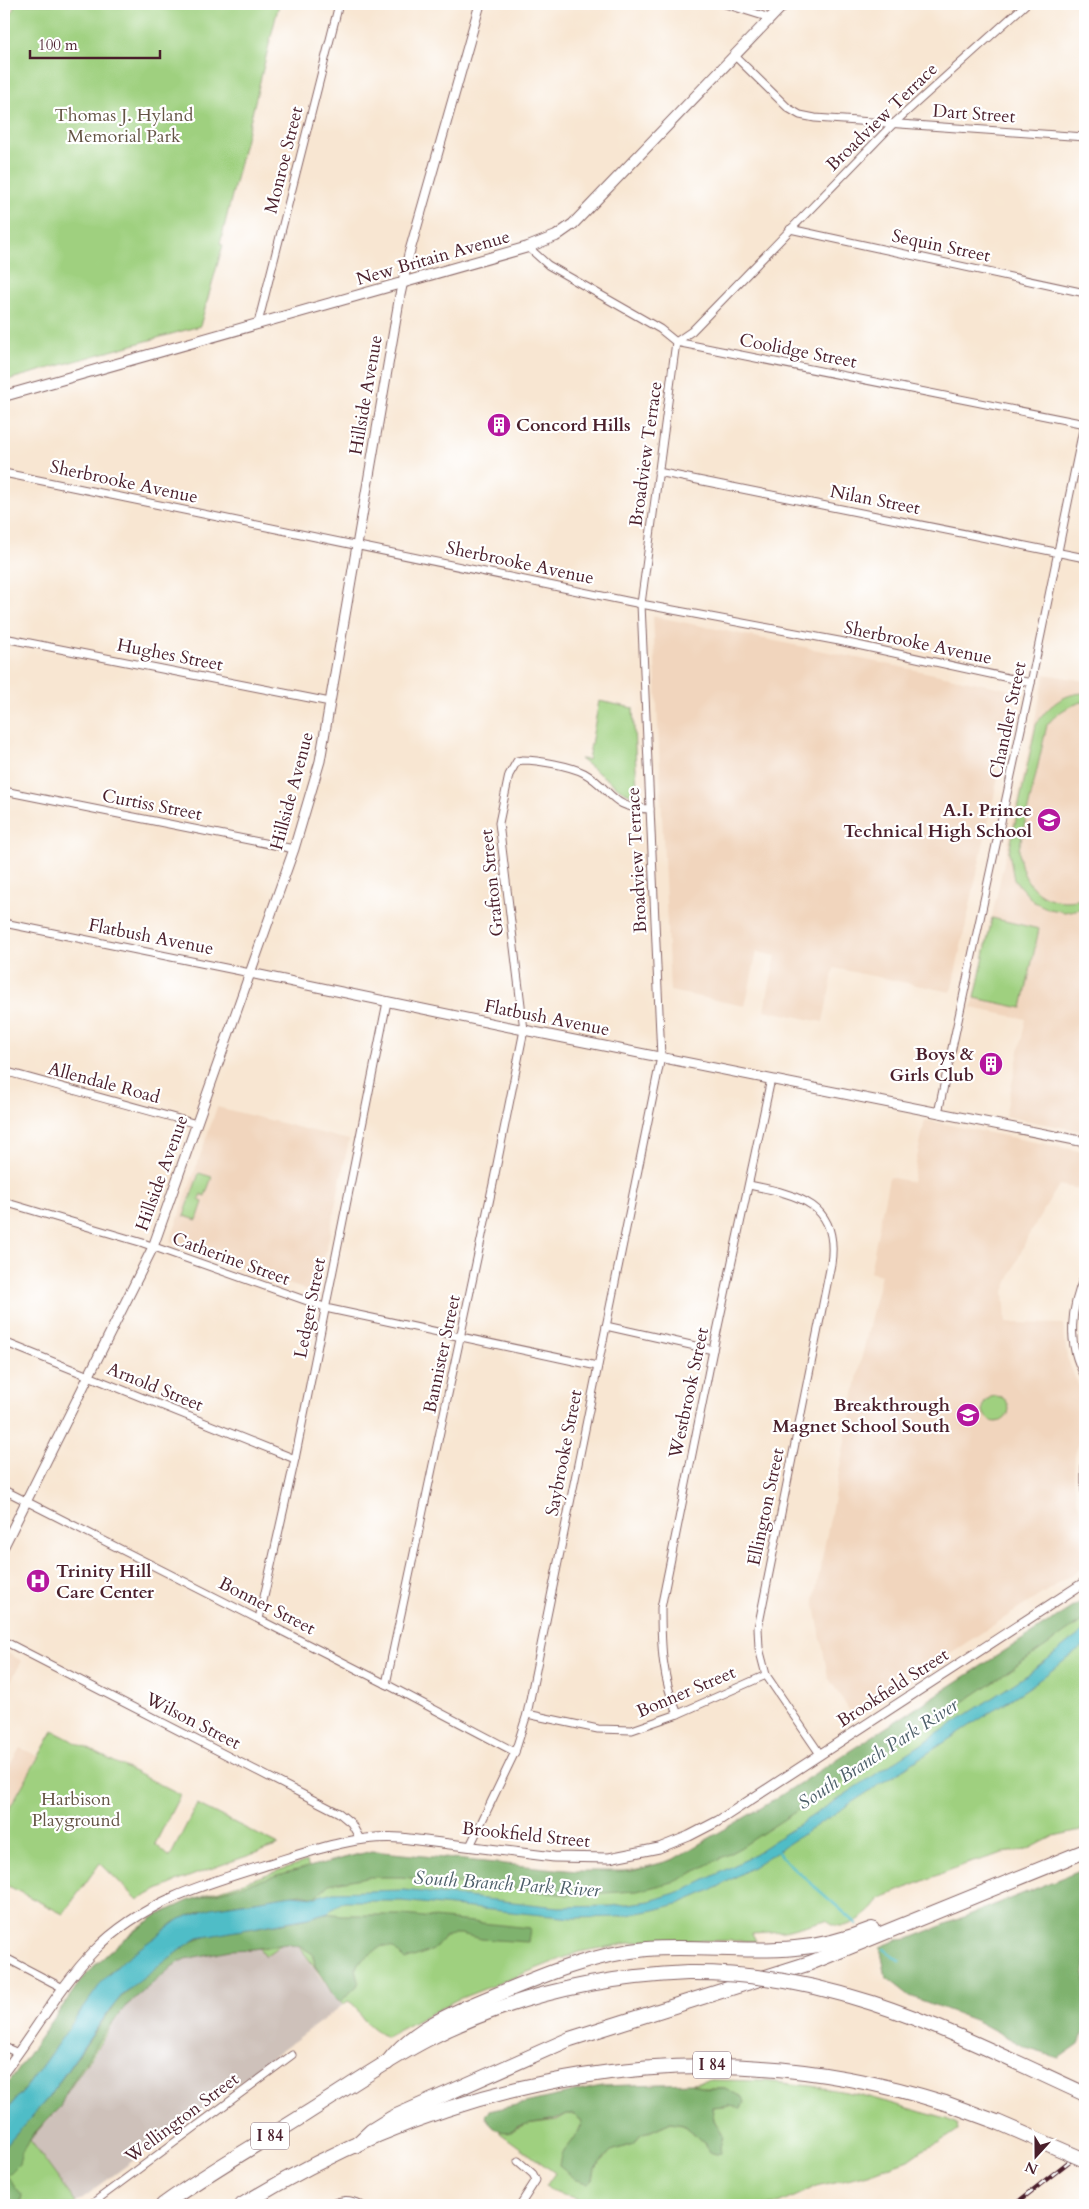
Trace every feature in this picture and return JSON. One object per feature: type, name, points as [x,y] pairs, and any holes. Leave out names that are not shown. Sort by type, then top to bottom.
[{"type":"highway","points":[[414,2042],[448,2016],[563,1968],[605,1956],[640,1950],[666,1948],[795,1948],[841,1940],[1085,1841]]},
{"type":"highway","points":[[425,2110],[463,2085],[539,2051],[591,2031],[756,1981],[824,1958],[1085,1851]]},
{"type":"highway","name":"I 84","points":[[163,2205],[382,2066],[414,2042],[482,2015],[548,1992],[616,1978],[688,1973],[740,1975],[789,1981],[862,1998],[935,2026],[1085,2094]]},
{"type":"highway","name":"I 84","points":[[242,2205],[300,2173],[355,2146],[381,2124],[425,2110],[542,2083],[612,2071],[665,2066],[770,2067],[820,2073],[887,2086],[992,2120],[1085,2160]]},
{"type":"main road","name":"New Britain Avenue","points":[[5,397],[258,323],[528,248],[556,236],[573,224],[784,4]]},
{"type":"street","name":"Monroe Street","points":[[258,323],[340,4]]},
{"type":"street","name":"Hillside Avenue","points":[[4,1546],[153,1247],[294,849],[320,761],[402,284],[480,4]]},
{"type":"street","points":[[725,4],[770,18]]},
{"type":"street","name":"Broadview Terrace","points":[[661,1057],[641,604],[676,342],[692,331],[893,124],[1026,4]]},
{"type":"street","name":"Dart Street","points":[[735,56],[788,108],[800,115],[815,118],[1085,138]]},
{"type":"street","name":"Sequin Street","points":[[790,229],[1085,293]]},
{"type":"street","name":"Coolidge Street","points":[[528,248],[548,265],[660,329],[676,342],[1085,423]]},
{"type":"street","name":"Chandler Street","points":[[938,1113],[1085,423]]},
{"type":"street","name":"Sherbrooke Avenue","points":[[4,472],[641,604],[821,638],[1031,683]]},
{"type":"street","name":"Nilan Street","points":[[658,472],[1085,558]]},
{"type":"street","name":"Hughes Street","points":[[4,638],[330,702]]},
{"type":"street","name":"Grafton Street","points":[[524,1030],[499,823],[512,767],[517,761],[529,760],[578,771],[587,775],[610,796],[628,808],[650,809]]},
{"type":"street","name":"Curtiss Street","points":[[4,791],[294,849]]},
{"type":"street","name":"Flatbush Avenue","points":[[4,923],[524,1030],[1085,1142]]},
{"type":"street","name":"Ledger Street","points":[[259,1619],[294,1459],[387,1002]]},
{"type":"street","name":"Bannister Street","points":[[386,1684],[461,1337],[524,1030]]},
{"type":"street","name":"Saybrooke Street","points":[[470,1846],[514,1752],[527,1714],[661,1057]]},
{"type":"street","name":"Allendale Road","points":[[4,1071],[197,1124]]},
{"type":"street","name":"Westbrook Street","points":[[678,1714],[670,1696],[662,1658],[660,1608],[712,1350],[771,1079]]},
{"type":"street","name":"Ellington Street","points":[[749,1185],[783,1192],[817,1209],[830,1227],[833,1241],[831,1264],[760,1607],[758,1628],[759,1648],[766,1675],[820,1754]]},
{"type":"street","name":"Catherine Street","points":[[4,1202],[153,1247],[325,1308],[597,1366]]},
{"type":"street","points":[[1085,1275],[1074,1304],[1072,1328],[1074,1348],[1085,1376]]},
{"type":"street","points":[[606,1326],[712,1350]]},
{"type":"street","name":"Arnold Street","points":[[4,1342],[294,1459]]},
{"type":"street","points":[[1085,1466],[1085,1491]]},
{"type":"street","name":"Bonner Street","points":[[4,1490],[386,1684],[514,1752]]},
{"type":"street","name":"Brookfield Street","points":[[4,2072],[63,1988],[95,1950],[125,1924],[156,1905],[212,1882],[325,1847],[360,1839],[395,1838],[590,1859],[609,1858],[642,1852],[674,1842],[704,1829],[1085,1582]]},
{"type":"street","name":"Wilson Street","points":[[4,1641],[339,1813],[351,1823],[360,1839]]},
{"type":"street","name":"Bonner Street","points":[[527,1714],[598,1729],[632,1730],[678,1714],[766,1675]]},
{"type":"street","points":[[4,1957],[63,1988]]},
{"type":"street","points":[[4,2047],[18,2053]]},
{"type":"street","name":"Wellington Street","points":[[90,2205],[292,2055]]},
{"type":"street","points":[[518,2161],[533,2174],[536,2180],[520,2205]]},
{"type":"street","points":[[329,2205],[340,2200],[350,2199],[361,2205]]},
{"type":"shaded area","points":[[653,616],[1017,691],[951,992],[834,968],[823,1022],[764,1010],[776,956],[757,952],[745,1006],[670,991]]},
{"type":"shaded area","name":"A.I. Prince Technical High School","points":[[1045,674],[1085,681],[1085,1132],[1005,1116],[1026,1019],[972,1008]]},
{"type":"shaded area","points":[[217,1107],[349,1140],[317,1294],[170,1242]]},
{"type":"shaded area","name":"Breakthrough Magnet School South","points":[[925,1120],[1085,1152],[1085,1190],[1059,1185],[1028,1236],[1004,1291],[1006,1323],[1063,1324],[1067,1357],[1075,1378],[1085,1395],[1085,1423],[1075,1454],[1074,1479],[1076,1497],[1085,1525],[1085,1566],[853,1716],[828,1677],[814,1600],[859,1369],[881,1275],[870,1272],[889,1177],[912,1182]]},
{"type":"shaded area","points":[[4,1651],[22,1661],[4,1693]]},
{"type":"shaded area","points":[[20,1748],[38,1756],[4,1818],[4,1759],[10,1765]]},
{"type":"shaded area","points":[[287,1944],[300,1948],[336,2000],[343,2005],[76,2203],[29,2140],[60,2107],[67,2093],[125,2007],[173,1966],[185,1959],[242,1948],[259,1948],[266,1956],[280,1945]]},
{"type":"green space","name":"Thomas J. Hyland Memorial Park","points":[[15,4],[279,4],[220,244],[223,245],[200,326],[4,381],[4,35]]},
{"type":"green space","points":[[1085,693],[1085,701],[1064,710],[1047,725],[1019,849],[1024,875],[1030,885],[1038,892],[1048,898],[1059,900],[1071,901],[1085,898],[1085,908],[1065,912],[1049,909],[1034,902],[1014,880],[1009,852],[1036,725],[1045,712],[1056,702],[1070,695]]},
{"type":"green space","points":[[599,701],[633,708],[637,788],[634,796],[621,790],[580,759],[588,760]]},
{"type":"green space","points":[[992,918],[1039,929],[1022,1008],[975,998]]},
{"type":"green space","points":[[199,1173],[212,1177],[205,1196],[201,1194],[199,1200],[203,1202],[197,1220],[184,1216]]},
{"type":"green space","points":[[996,1396],[1005,1400],[1009,1409],[1005,1418],[996,1422],[987,1418],[983,1409],[987,1400]]},
{"type":"green space","points":[[1085,1599],[1085,1619],[980,1691],[740,1848],[677,1881],[637,1891],[568,1895],[401,1877],[367,1877],[329,1884],[315,1897],[301,1894],[229,1905],[197,1912],[175,1922],[109,1973],[28,2085],[4,2113],[4,2089],[79,1983],[94,1966],[122,1941],[156,1916],[188,1901],[285,1873],[372,1851],[577,1871],[632,1871],[672,1860],[766,1805]]},
{"type":"green space","points":[[1085,1604],[1085,1829],[1054,1836],[1027,1850],[1003,1853],[960,1866],[879,1899],[869,1913],[846,1926],[833,1924],[826,1920],[785,1931],[752,1933],[756,1941],[647,1940],[579,1952],[456,2000],[386,2037],[366,2022],[352,2003],[348,2001],[343,2005],[292,1937],[265,1956],[250,1937],[190,1953],[137,1992],[126,2004],[57,2108],[30,2140],[76,2203],[73,2205],[4,2205],[4,2091],[92,1969],[142,1925],[171,1909],[202,1896],[307,1861],[309,1868],[359,1854],[597,1875],[648,1867],[684,1856],[697,1851]]},
{"type":"green space","name":"Harbison Playground","points":[[53,1731],[180,1795],[155,1844],[170,1857],[197,1804],[279,1845],[190,1877],[138,1900],[100,1863],[63,1914],[4,1884],[4,1818]]},
{"type":"green space","points":[[1085,1869],[1085,2029],[1079,2044],[1059,2058],[1029,2049],[977,2021],[910,1996],[886,1977],[880,1947],[897,1940],[908,1939]]},
{"type":"green space","points":[[325,1913],[341,1915],[404,1915],[530,1928],[528,1942],[481,1939],[455,1934],[444,1937],[433,1950],[405,1960],[393,1948],[382,1946],[358,1963],[356,1969],[359,1981],[357,1986],[340,2002],[336,2000],[315,1966],[313,1954],[303,1948],[287,1944],[230,1950],[185,1959],[173,1966],[125,2007],[100,2038],[67,2091],[60,2107],[35,2132],[22,2152],[19,2164],[7,2176],[22,2195],[21,2201],[17,2205],[4,2205],[4,2148],[47,2099],[117,2001],[138,1981],[191,1942],[207,1936],[304,1919]]},
{"type":"green space","points":[[713,2080],[764,2081],[858,2094],[946,2119],[957,2124],[958,2130],[908,2160],[868,2174],[817,2186],[776,2205],[588,2205],[582,2200],[550,2190],[546,2186],[555,2173],[500,2133],[500,2131],[511,2131],[527,2124],[557,2120],[567,2114],[573,2114],[582,2121],[575,2137],[561,2154],[593,2179],[595,2168],[611,2151],[633,2144],[640,2136],[671,2122],[683,2124],[705,2143],[707,2148],[720,2147],[723,2136],[714,2120],[712,2108],[741,2107],[725,2089],[708,2089],[691,2083]]},
{"type":"green space","points":[[691,2083],[708,2089],[725,2089],[742,2097],[744,2102],[741,2108],[730,2106],[712,2108],[714,2120],[723,2136],[720,2147],[721,2153],[710,2152],[705,2143],[683,2124],[671,2122],[640,2136],[633,2144],[611,2151],[595,2168],[593,2179],[588,2183],[577,2180],[559,2166],[561,2154],[575,2137],[582,2121],[573,2114],[526,2124],[506,2132],[493,2126],[485,2115],[489,2111],[601,2086]]},
{"type":"water","points":[[1085,1630],[1085,1645],[1031,1686],[751,1868],[718,1887],[681,1903],[617,1917],[572,1918],[401,1901],[344,1901],[328,1912],[308,1918],[198,1938],[123,1994],[47,2099],[4,2148],[4,2113],[28,2085],[104,1979],[125,1959],[180,1919],[211,1908],[292,1895],[316,1897],[333,1892],[403,1890],[558,1907],[612,1906],[650,1901],[685,1890],[745,1860],[1030,1673]]},
{"type":"waterway","points":[[777,1850],[787,1862],[857,1924]]},
{"type":"waterway","points":[[884,1949],[900,1961]]},
{"type":"railway","points":[[1014,2205],[1085,2149]]},
{"type":"place","name":"Concord Hills","points":[[499,425]]},
{"type":"place","name":"A.I. Prince Technical High School","points":[[1049,820]]},
{"type":"place","name":"Boys & Girls Club","points":[[991,1064]]},
{"type":"place","name":"Breakthrough Magnet School South","points":[[968,1415]]},
{"type":"place","name":"Trinity Hill Care Center","points":[[38,1581]]},
{"type":"water label","name":"South Branch Park River","points":[[878,1754]]},
{"type":"water label","name":"South Branch Park River","points":[[507,1884]]}]
